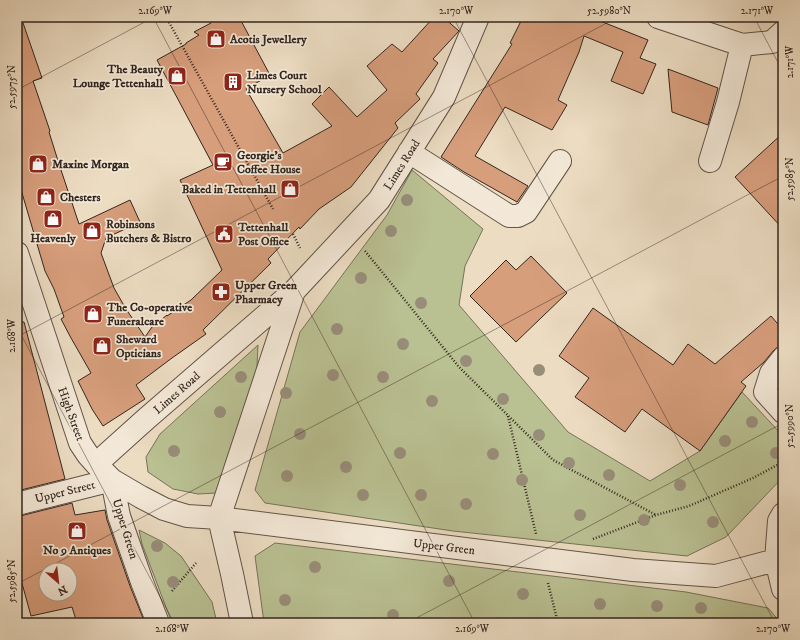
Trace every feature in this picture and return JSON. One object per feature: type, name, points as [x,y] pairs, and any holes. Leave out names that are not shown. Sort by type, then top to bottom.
[{"type":"street","name":"Limes Road","points":[[96,464],[294,291],[379,200],[444,97],[478,17]]},
{"type":"street","points":[[658,17],[742,45],[772,42],[783,32]]},
{"type":"street","points":[[710,161],[728,102],[742,45]]},
{"type":"street","points":[[410,152],[509,216],[518,216],[526,212],[560,161]]},
{"type":"street","name":"High Street","points":[[17,253],[80,443],[88,454],[112,480],[141,498],[164,509],[187,516],[218,518]]},
{"type":"street","name":"Limes Road","points":[[218,518],[294,291]]},
{"type":"street","points":[[783,358],[771,372],[765,392],[783,412]]},
{"type":"street","name":"Upper Green","points":[[112,480],[118,516],[156,618]]},
{"type":"street","name":"Upper Street","points":[[17,504],[112,480]]},
{"type":"street","points":[[783,514],[779,521],[776,560],[783,589]]},
{"type":"street","points":[[218,518],[242,623]]},
{"type":"street","name":"Upper Green","points":[[218,518],[634,570],[716,576],[776,560]]},
{"type":"path","points":[[166,17],[273,209]]},
{"type":"path","points":[[349,232],[459,367],[553,460],[656,515]]},
{"type":"path","points":[[507,416],[558,623]]},
{"type":"path","points":[[592,540],[656,515],[689,506],[753,478],[783,462]]},
{"type":"path","points":[[156,618],[196,563]]},
{"type":"green space","points":[[412,170],[483,229],[465,266],[459,305],[568,432],[650,481],[700,451],[742,392],[783,436],[783,477],[726,537],[687,556],[453,531],[265,503],[255,490],[300,332],[387,215]]},
{"type":"green space","points":[[258,345],[256,386],[217,493],[198,494],[173,489],[148,472],[146,457],[160,434]]},
{"type":"green space","points":[[139,530],[165,543],[181,556],[212,602],[217,623],[172,623],[142,544]]},
{"type":"green space","points":[[275,543],[686,592],[768,608],[781,623],[264,623],[255,556]]},
{"type":"building","points":[[17,17],[21,17],[42,78],[33,81],[79,224],[130,200],[140,222],[106,238],[101,253],[114,288],[145,337],[152,327],[167,315],[191,300],[222,270],[180,180],[213,165],[157,60],[199,35],[194,32],[211,23],[209,17],[239,17],[270,75],[246,89],[283,153],[332,126],[312,104],[329,87],[357,117],[387,90],[367,66],[392,44],[402,52],[434,17],[443,17],[459,31],[433,59],[438,63],[416,94],[420,99],[395,123],[398,128],[351,187],[319,209],[300,229],[299,227],[268,259],[271,263],[203,330],[206,334],[136,385],[145,399],[103,426],[92,409],[78,381],[91,373],[61,319],[64,317],[54,289],[45,271],[17,176]]},
{"type":"building","points":[[523,17],[590,17],[648,40],[640,58],[656,64],[643,94],[611,81],[623,52],[584,36],[579,52],[558,100],[567,105],[552,130],[505,107],[475,156],[528,186],[517,202],[441,157],[512,44],[510,43]]},
{"type":"building","points":[[668,69],[718,88],[708,125],[672,112]]},
{"type":"building","points":[[783,133],[783,229],[735,177]]},
{"type":"building","points":[[531,256],[567,293],[516,342],[470,296],[506,260],[516,270]]},
{"type":"building","points":[[593,308],[673,365],[688,344],[715,364],[771,316],[783,330],[783,346],[774,350],[764,362],[741,382],[746,386],[700,451],[642,409],[625,432],[575,397],[589,378],[559,356]]},
{"type":"building","points":[[17,322],[24,322],[65,479],[17,491]]},
{"type":"building","points":[[72,503],[75,515],[105,510],[107,520],[130,586],[145,623],[77,623],[72,607],[31,616],[17,565],[17,516]]},
{"type":"place","name":"Acotis Jewellery","points":[[216,39]]},
{"type":"place","name":"The Beauty Lounge Tettenhall","points":[[177,76]]},
{"type":"place","name":"Limes Court Nursery School","points":[[233,82]]},
{"type":"place","name":"Georgie's Coffee House","points":[[223,162]]},
{"type":"place","name":"Maxine Morgan","points":[[38,164]]},
{"type":"place","name":"Baked in Tettenhall","points":[[290,189]]},
{"type":"place","name":"Chesters","points":[[46,197]]},
{"type":"place","name":"Heavenly","points":[[53,219]]},
{"type":"place","name":"Robinsons Butchers & Bistro","points":[[92,231]]},
{"type":"place","name":"Tettenhall Post Office","points":[[224,234]]},
{"type":"place","name":"Upper Green Pharmacy","points":[[221,292]]},
{"type":"place","name":"The Co-operative Funeralcare","points":[[93,314]]},
{"type":"place","name":"Sheward Opticians","points":[[102,346]]},
{"type":"place","name":"No 9 Antiques","points":[[77,531]]}]
